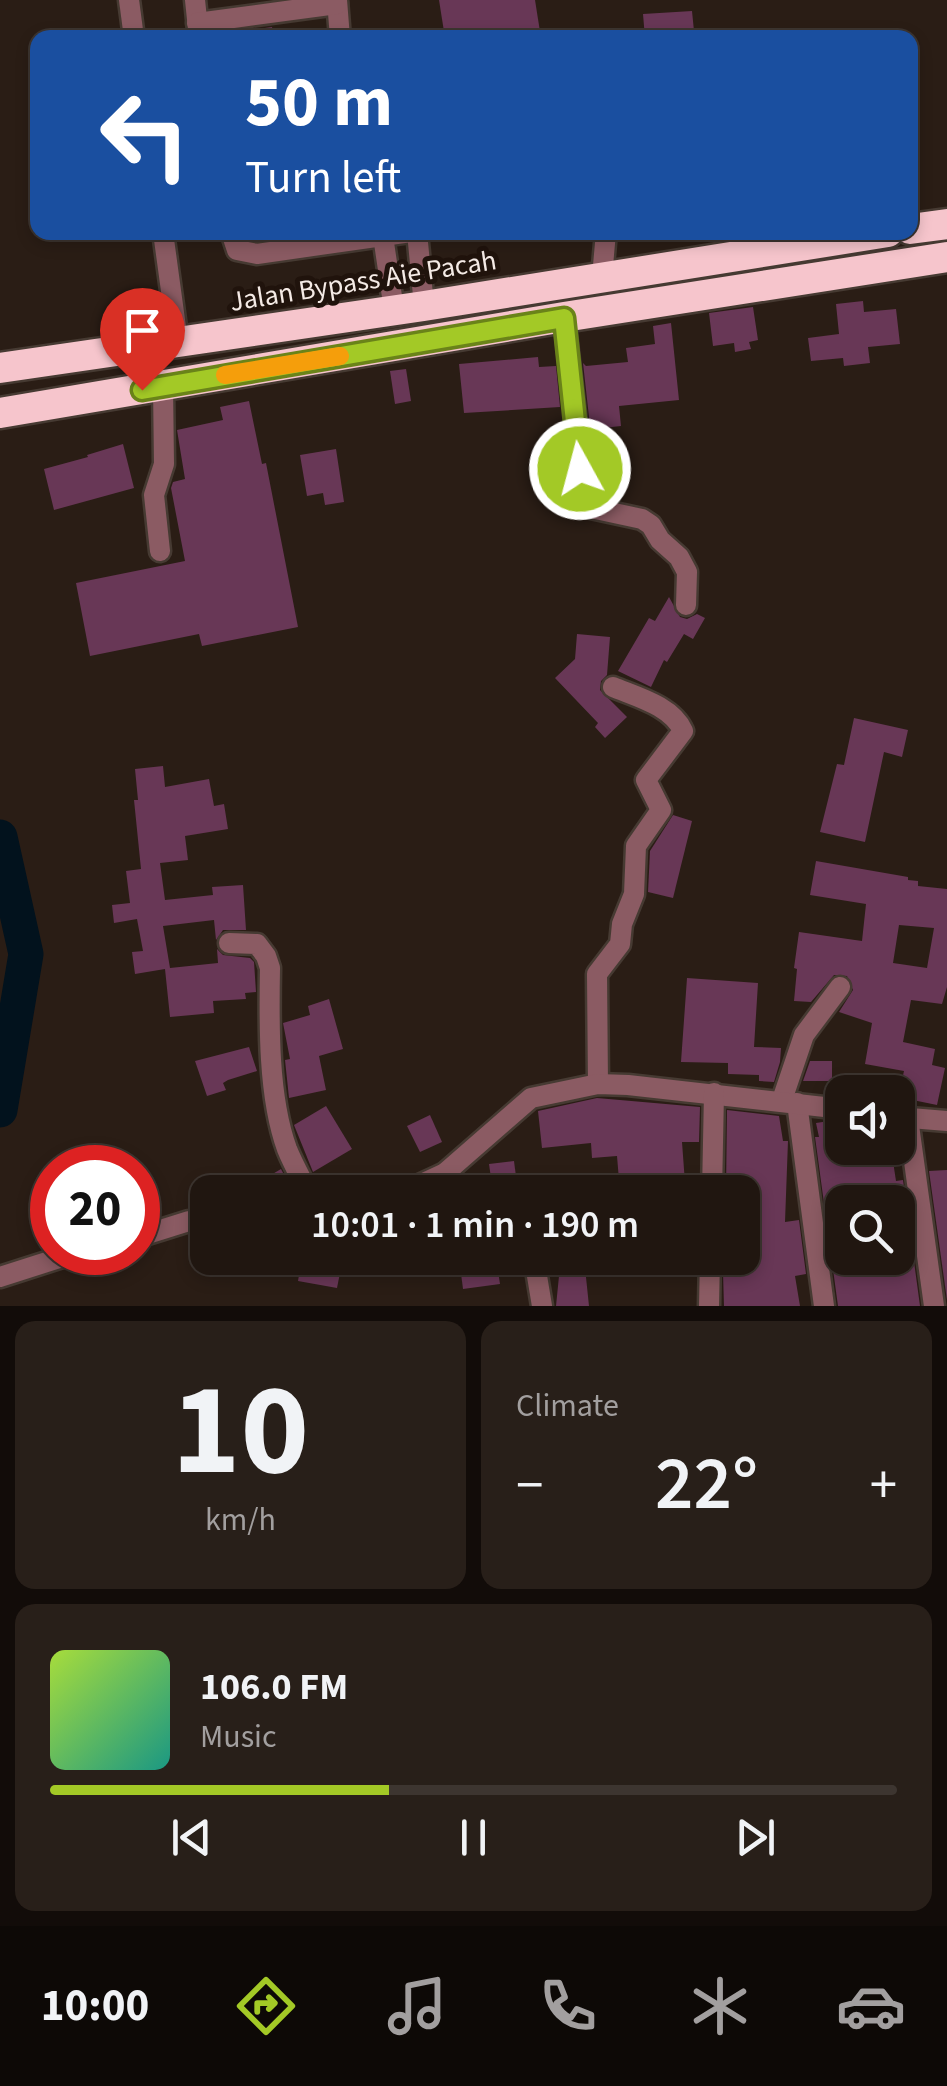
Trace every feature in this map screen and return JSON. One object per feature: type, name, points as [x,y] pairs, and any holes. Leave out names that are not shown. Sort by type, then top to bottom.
[{"type":"highway","points":[[918,228],[947,224]]},
{"type":"highway","name":"Jalan Bypass Aie Pacah","points":[[13,366],[837,240]]},
{"type":"highway","points":[[0,413],[947,257]]},
{"type":"street","points":[[128,0],[133,30]]},
{"type":"street","points":[[195,0],[198,30],[337,2],[339,30]]},
{"type":"street","points":[[163,240],[178,342]]},
{"type":"street","points":[[232,240],[245,253],[325,240]]},
{"type":"street","points":[[384,240],[409,308]]},
{"type":"street","points":[[409,308],[413,240]]},
{"type":"street","points":[[602,277],[605,240]]},
{"type":"street","points":[[564,318],[584,501],[590,508],[642,519],[652,525],[660,540],[680,557],[687,572],[686,605]]},
{"type":"street","points":[[160,551],[154,496],[164,464],[163,386]]},
{"type":"street","points":[[598,1084],[597,974],[620,944],[622,924],[634,894],[636,846],[661,810],[646,780],[683,731],[664,710],[613,687]]},
{"type":"street","points":[[229,943],[256,944],[270,968],[271,1057],[287,1149],[300,1175]]},
{"type":"street","points":[[824,1306],[790,1102],[804,1035],[840,988]]},
{"type":"street","points":[[441,1175],[531,1098],[598,1084],[825,1107]]},
{"type":"street","points":[[712,1175],[714,1093]]},
{"type":"street","points":[[915,1118],[947,1121]]},
{"type":"street","points":[[910,1165],[934,1306]]},
{"type":"street","points":[[160,1230],[190,1221]]},
{"type":"street","points":[[0,1277],[30,1267]]},
{"type":"street","points":[[537,1275],[542,1306]]},
{"type":"street","points":[[709,1306],[710,1275]]},
{"type":"building","points":[[439,0],[535,0],[540,30],[444,30]]},
{"type":"building","points":[[692,11],[694,30],[644,30],[643,14]]},
{"type":"building","points":[[863,301],[864,312],[896,309],[900,344],[868,347],[870,363],[844,366],[843,358],[811,361],[808,338],[839,334],[836,304]]},
{"type":"building","points":[[753,307],[758,340],[749,342],[751,349],[735,352],[734,343],[713,346],[709,313]]},
{"type":"building","points":[[671,323],[679,400],[619,406],[621,426],[603,428],[603,443],[592,444],[583,363],[586,366],[628,362],[626,348],[655,344],[653,326]]},
{"type":"building","points":[[538,357],[539,367],[556,366],[560,407],[464,413],[459,364]]},
{"type":"building","points":[[406,369],[411,401],[395,404],[390,371]]},
{"type":"building","points":[[249,401],[262,464],[266,463],[298,627],[202,646],[199,634],[90,656],[76,583],[185,561],[171,488],[173,482],[185,479],[177,430],[223,420],[220,407]]},
{"type":"building","points":[[123,444],[134,488],[54,510],[44,469]]},
{"type":"building","points":[[336,449],[344,502],[325,505],[323,493],[307,496],[300,455]]},
{"type":"building","points":[[669,597],[680,617],[687,619],[697,614],[705,618],[693,639],[684,634],[667,662],[664,660],[651,687],[618,671],[649,618],[655,621]]},
{"type":"building","points":[[577,634],[610,637],[607,675],[600,690],[627,717],[605,738],[595,727],[598,723],[555,678],[575,659]]},
{"type":"building","points":[[854,718],[908,730],[902,757],[884,752],[865,842],[820,832],[837,764],[844,765]]},
{"type":"building","points":[[163,766],[165,787],[209,779],[214,806],[224,804],[228,829],[185,836],[188,860],[160,863],[165,900],[213,895],[212,887],[243,885],[246,930],[223,930],[216,940],[214,920],[163,926],[170,968],[218,963],[217,949],[223,955],[250,958],[254,962],[256,992],[245,993],[246,999],[213,1001],[214,1013],[170,1017],[165,969],[135,974],[132,952],[143,951],[137,919],[114,923],[112,905],[130,903],[126,871],[141,869],[135,769]]},
{"type":"building","points":[[673,815],[692,821],[673,898],[648,892],[650,851]]},
{"type":"building","points":[[816,861],[908,877],[918,881],[918,886],[947,889],[947,987],[942,1004],[911,1000],[903,1042],[935,1049],[932,1065],[945,1068],[937,1105],[915,1100],[915,1075],[865,1064],[872,1023],[839,1012],[853,990],[847,976],[834,975],[811,1002],[794,1001],[799,932],[862,941],[866,904],[810,895]],"holes":[[[899,925],[934,928],[927,968],[893,963]]]},
{"type":"building","points":[[687,978],[758,983],[754,1047],[781,1048],[774,1082],[759,1081],[759,1075],[728,1074],[728,1063],[681,1062]]},
{"type":"building","points":[[329,999],[343,1049],[319,1056],[326,1090],[289,1098],[285,1060],[290,1059],[283,1023],[310,1015],[308,1006]]},
{"type":"building","points":[[249,1047],[257,1071],[228,1080],[223,1083],[226,1090],[207,1096],[195,1061]]},
{"type":"building","points":[[810,1061],[832,1061],[832,1075],[825,1075],[825,1081],[803,1081]]},
{"type":"building","points":[[597,1098],[700,1107],[699,1142],[682,1142],[684,1175],[619,1175],[617,1156],[592,1158],[591,1143],[542,1148],[538,1111]]},
{"type":"building","points":[[326,1106],[352,1149],[313,1172],[294,1125]]},
{"type":"building","points":[[727,1110],[779,1116],[783,1141],[788,1141],[785,1222],[799,1220],[806,1274],[795,1276],[800,1306],[724,1306],[723,1275],[760,1275],[760,1175],[726,1175]]},
{"type":"building","points":[[430,1115],[442,1142],[420,1152],[407,1126]]},
{"type":"building","points":[[825,1122],[825,1165],[894,1165],[896,1181],[903,1180],[904,1185],[825,1185],[825,1210],[815,1137],[819,1137],[816,1123]]},
{"type":"building","points":[[514,1161],[516,1175],[491,1175],[489,1164]]},
{"type":"building","points":[[947,1170],[947,1300],[929,1171]]},
{"type":"building","points":[[915,1269],[920,1306],[838,1306],[834,1275],[915,1275]]},
{"type":"building","points":[[299,1275],[340,1275],[337,1288],[298,1281]]},
{"type":"building","points":[[461,1275],[499,1275],[500,1284],[463,1289]]},
{"type":"building","points":[[551,1275],[586,1275],[589,1306],[556,1306],[559,1276]]},
{"type":"waterway","points":[[0,837],[26,954],[0,1110]]},
{"type":"slow traffic","points":[[225,375],[340,356]]},
{"type":"route","points":[[142,390],[564,318],[580,469]]}]
